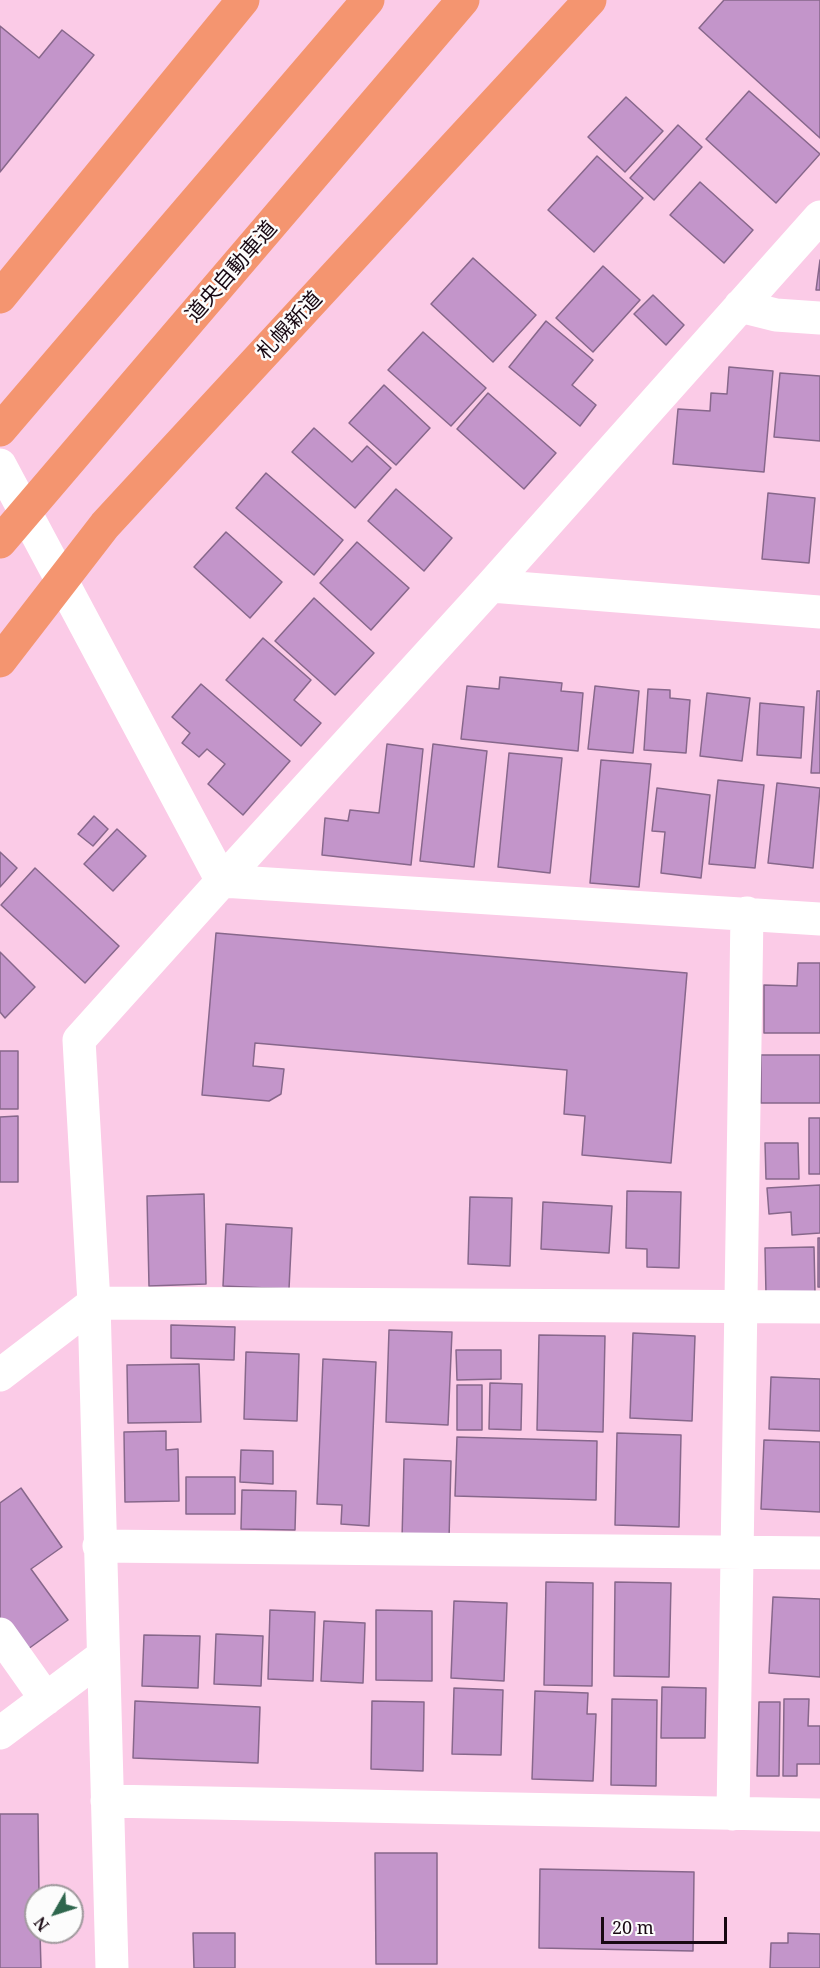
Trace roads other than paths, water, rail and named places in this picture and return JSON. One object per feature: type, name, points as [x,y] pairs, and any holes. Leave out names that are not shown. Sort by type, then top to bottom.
[{"type":"highway","points":[[0,297],[243,0]]},
{"type":"highway","points":[[198,56],[263,0]]},
{"type":"highway","points":[[0,430],[368,0]]},
{"type":"highway","name":"道央自動車道","points":[[0,542],[463,0]]},
{"type":"highway","name":"札幌新道","points":[[0,661],[105,525],[590,0]]},
{"type":"street","points":[[112,1968],[94,1303],[79,1040],[491,586],[820,217]]},
{"type":"street","points":[[740,306],[776,315],[820,318]]},
{"type":"street","points":[[0,465],[222,881]]},
{"type":"street","points":[[491,586],[820,612]]},
{"type":"street","points":[[222,881],[820,919]]},
{"type":"street","points":[[733,1814],[747,913]]},
{"type":"street","points":[[0,1375],[94,1303],[820,1307]]},
{"type":"street","points":[[99,1546],[820,1553]]},
{"type":"street","points":[[0,1635],[46,1699]]},
{"type":"street","points":[[0,1733],[104,1656]]},
{"type":"street","points":[[107,1801],[820,1815]]}]
